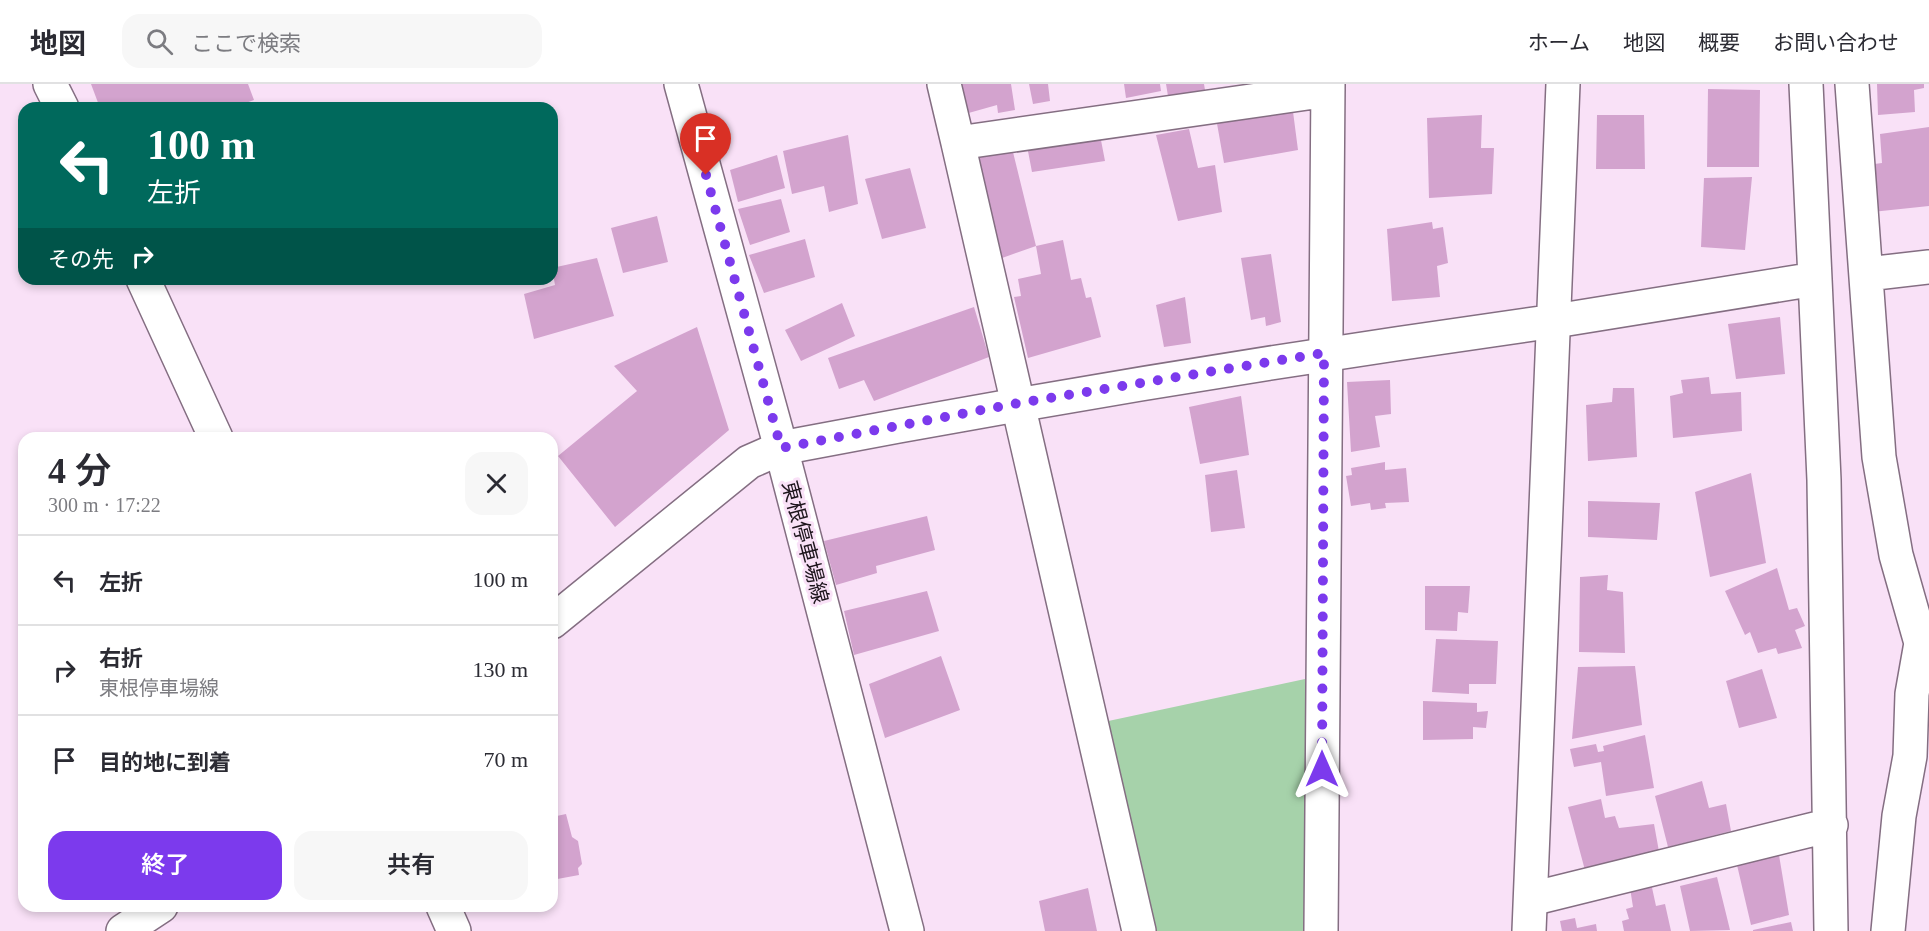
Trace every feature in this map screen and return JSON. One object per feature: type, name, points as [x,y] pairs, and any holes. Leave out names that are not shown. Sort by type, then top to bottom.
[{"type":"street","points":[[50,84],[59,102]]},
{"type":"street","name":"東根停車場線","points":[[681,84],[781,448],[907,931]]},
{"type":"street","points":[[944,84],[1139,931]]},
{"type":"street","points":[[1563,84],[1530,915],[1831,825]]},
{"type":"street","points":[[1806,84],[1824,480],[1831,931]]},
{"type":"street","points":[[1852,84],[1879,457],[1896,555],[1921,643],[1912,694],[1910,756],[1899,816],[1888,931]]},
{"type":"street","points":[[958,143],[1328,87],[1321,931]]},
{"type":"street","points":[[1867,274],[1929,267]]},
{"type":"street","points":[[558,617],[749,462],[781,448],[1019,403],[1324,353],[1555,321],[1815,279]]},
{"type":"street","points":[[146,285],[213,432]]},
{"type":"street","points":[[123,931],[152,912]]},
{"type":"street","points":[[446,912],[454,931]]},
{"type":"green space","points":[[1305,679],[1305,931],[1150,931],[1099,723]]},
{"type":"building","points":[[91,84],[248,84],[254,100],[248,102],[98,102]]},
{"type":"building","points":[[959,84],[1011,84],[1015,110],[998,113],[997,105],[965,114]]},
{"type":"building","points":[[1029,84],[1048,84],[1050,101],[1033,104]]},
{"type":"building","points":[[1124,84],[1160,84],[1161,91],[1126,98]]},
{"type":"building","points":[[1166,84],[1204,84],[1205,90],[1168,96]]},
{"type":"building","points":[[1877,84],[1924,84],[1924,88],[1914,90],[1915,112],[1878,115]]},
{"type":"building","points":[[1708,89],[1760,90],[1759,167],[1707,167]]},
{"type":"building","points":[[1292,104],[1298,150],[1224,163],[1216,118]]},
{"type":"building","points":[[1482,115],[1481,148],[1494,148],[1492,194],[1429,198],[1427,118]]},
{"type":"building","points":[[1597,115],[1644,115],[1645,169],[1596,169]]},
{"type":"building","points":[[1929,127],[1929,206],[1872,212],[1867,165],[1882,163],[1880,134]]},
{"type":"building","points":[[1189,129],[1198,168],[1215,165],[1222,212],[1178,221],[1156,135]]},
{"type":"building","points":[[848,135],[858,204],[829,212],[824,186],[792,194],[783,151]]},
{"type":"building","points":[[1100,135],[1105,161],[1032,172],[1027,146]]},
{"type":"building","points":[[1012,148],[1036,246],[1002,258],[977,157]]},
{"type":"building","points":[[777,155],[785,188],[738,202],[730,170]]},
{"type":"building","points":[[910,168],[926,228],[882,239],[865,179]]},
{"type":"building","points":[[1752,177],[1745,250],[1701,247],[1704,178]]},
{"type":"building","points":[[781,199],[790,232],[750,245],[738,209]]},
{"type":"building","points":[[657,216],[668,262],[623,273],[611,228]]},
{"type":"building","points":[[1432,222],[1433,229],[1443,227],[1448,263],[1437,266],[1440,297],[1392,301],[1387,229]]},
{"type":"building","points":[[805,239],[815,277],[764,293],[749,255]]},
{"type":"building","points":[[1063,240],[1071,280],[1081,278],[1086,298],[1091,297],[1101,337],[1028,358],[1014,297],[1021,296],[1018,279],[1041,274],[1036,246]]},
{"type":"building","points":[[1271,254],[1281,322],[1266,326],[1265,317],[1251,320],[1241,258]]},
{"type":"building","points":[[597,258],[614,316],[534,339],[524,294],[558,285],[558,267]]},
{"type":"building","points":[[1185,297],[1191,343],[1164,347],[1156,305]]},
{"type":"building","points":[[842,303],[855,336],[801,361],[785,330]]},
{"type":"building","points":[[974,307],[989,357],[874,401],[864,380],[839,389],[828,358]]},
{"type":"building","points":[[1780,317],[1785,374],[1736,379],[1728,324]]},
{"type":"building","points":[[697,327],[729,430],[615,527],[558,456],[637,391],[614,366]]},
{"type":"building","points":[[1709,377],[1711,394],[1741,392],[1742,431],[1673,438],[1670,396],[1683,393],[1681,380]]},
{"type":"building","points":[[1390,380],[1391,414],[1375,416],[1380,447],[1351,452],[1347,382]]},
{"type":"building","points":[[1613,388],[1634,388],[1637,457],[1588,461],[1586,405],[1612,402]]},
{"type":"building","points":[[1241,396],[1249,455],[1200,464],[1189,407]]},
{"type":"building","points":[[1385,462],[1385,470],[1406,468],[1409,502],[1385,503],[1386,508],[1371,510],[1370,503],[1351,506],[1346,476],[1352,475],[1351,468]]},
{"type":"building","points":[[1237,470],[1245,528],[1211,532],[1205,475]]},
{"type":"building","points":[[1751,473],[1766,563],[1710,577],[1695,492]]},
{"type":"building","points":[[1588,501],[1660,503],[1657,540],[1588,537]]},
{"type":"building","points":[[927,516],[935,550],[876,566],[877,573],[836,585],[824,541]]},
{"type":"building","points":[[1777,568],[1789,610],[1797,608],[1805,626],[1795,630],[1802,648],[1778,654],[1776,648],[1758,653],[1750,632],[1745,635],[1725,591]]},
{"type":"building","points":[[1608,575],[1607,590],[1623,592],[1625,653],[1579,652],[1580,577]]},
{"type":"building","points":[[1425,586],[1470,586],[1468,613],[1458,612],[1457,631],[1425,630]]},
{"type":"building","points":[[927,591],[939,631],[854,655],[844,611]]},
{"type":"building","points":[[1436,639],[1498,641],[1496,684],[1469,684],[1469,694],[1432,692]]},
{"type":"building","points":[[941,656],[960,710],[885,738],[869,684]]},
{"type":"building","points":[[1635,666],[1642,725],[1572,739],[1578,667]]},
{"type":"building","points":[[1762,669],[1777,718],[1739,728],[1726,681]]},
{"type":"building","points":[[1423,701],[1477,703],[1477,712],[1488,711],[1486,728],[1473,727],[1473,739],[1423,740]]},
{"type":"building","points":[[1645,735],[1654,788],[1606,796],[1601,762],[1574,767],[1570,749],[1596,744],[1598,752],[1604,751],[1603,746]]},
{"type":"building","points":[[1702,781],[1709,808],[1726,804],[1731,831],[1668,847],[1655,796]]},
{"type":"building","points":[[1601,799],[1605,818],[1615,816],[1619,828],[1654,824],[1660,857],[1586,874],[1568,807]]},
{"type":"building","points":[[566,814],[572,837],[578,841],[582,864],[578,868],[579,875],[558,879],[558,816]]},
{"type":"building","points":[[1779,855],[1789,915],[1751,925],[1737,865]]},
{"type":"building","points":[[1717,877],[1730,930],[1690,931],[1680,886]]},
{"type":"building","points":[[1651,883],[1656,906],[1665,904],[1671,931],[1624,931],[1622,921],[1629,919],[1626,909],[1633,907],[1630,888]]},
{"type":"building","points":[[1088,888],[1097,931],[1045,931],[1039,901]]},
{"type":"building","points":[[1575,918],[1577,928],[1596,924],[1597,931],[1562,931],[1560,921]]},
{"type":"building","points":[[1791,922],[1793,931],[1753,931],[1753,930]]},
{"type":"route","points":[[706,175],[781,448],[1019,403],[1324,353],[1322,769]]}]
